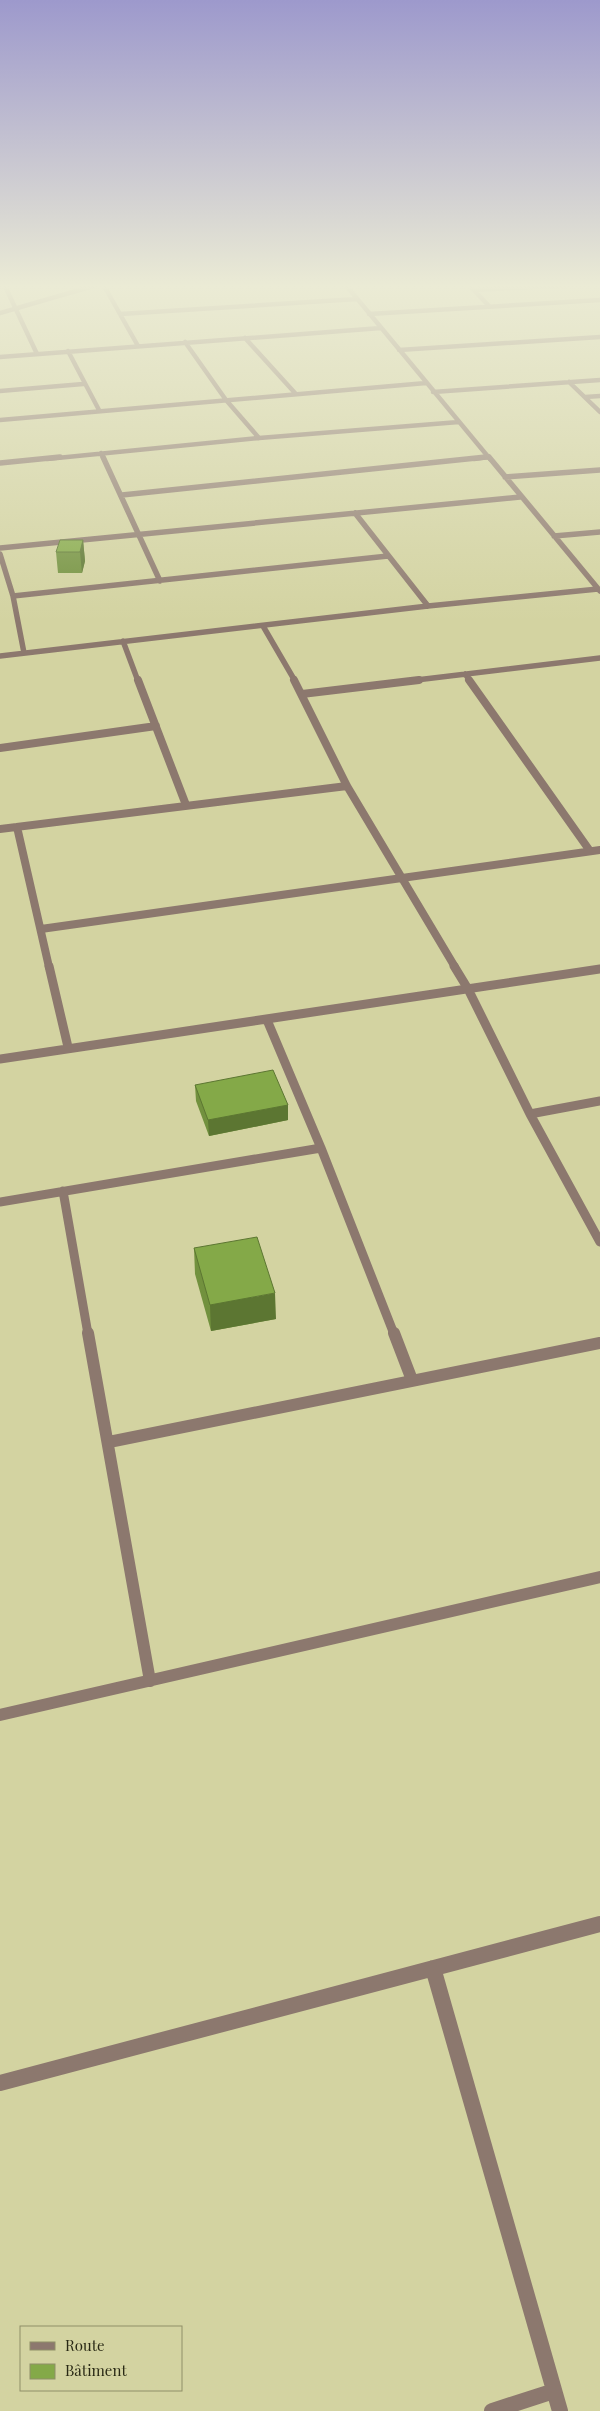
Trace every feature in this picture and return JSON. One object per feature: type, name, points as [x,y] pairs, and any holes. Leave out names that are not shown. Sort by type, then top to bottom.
[{"type":"street","points":[[91,397],[99,410]]},
{"type":"street","points":[[224,397],[259,438]]},
{"type":"street","points":[[0,420],[260,397]]},
{"type":"street","points":[[438,397],[599,590]]},
{"type":"street","points":[[585,397],[592,397]]},
{"type":"street","points":[[585,397],[600,412]]},
{"type":"street","points":[[0,463],[259,438],[458,422]]},
{"type":"street","points":[[101,454],[140,533],[160,580]]},
{"type":"street","points":[[122,495],[488,457]]},
{"type":"street","points":[[505,477],[600,470]]},
{"type":"street","points":[[0,548],[520,497]]},
{"type":"street","points":[[355,513],[428,606]]},
{"type":"street","points":[[554,536],[600,532]]},
{"type":"street","points":[[0,554],[13,596],[24,653]]},
{"type":"street","points":[[13,596],[388,556]]},
{"type":"street","points":[[0,656],[428,606],[599,590]]},
{"type":"street","points":[[263,626],[302,694],[347,786],[468,990],[530,1114],[600,1242]]},
{"type":"street","points":[[123,641],[186,805]]},
{"type":"street","points":[[302,694],[600,658]]},
{"type":"street","points":[[465,674],[590,851]]},
{"type":"street","points":[[0,748],[156,726]]},
{"type":"street","points":[[0,829],[347,786]]},
{"type":"street","points":[[16,827],[68,1047]]},
{"type":"street","points":[[41,929],[600,850]]},
{"type":"street","points":[[0,1059],[68,1047],[267,1020],[600,969]]},
{"type":"street","points":[[267,1020],[321,1148],[412,1380]]},
{"type":"street","points":[[530,1114],[600,1101]]},
{"type":"street","points":[[0,1202],[321,1148]]},
{"type":"street","points":[[63,1191],[150,1681]]},
{"type":"street","points":[[109,1442],[600,1343]]},
{"type":"street","points":[[0,1715],[600,1577]]},
{"type":"street","points":[[0,2083],[600,1924]]},
{"type":"street","points":[[433,1968],[560,2411]]},
{"type":"street","points":[[492,2411],[554,2391]]},
{"type":"building","points":[[60,540],[83,540],[80,552],[56,552]]},
{"type":"building","points":[[273,1070],[288,1105],[208,1120],[195,1085]]},
{"type":"building","points":[[257,1237],[275,1293],[210,1305],[194,1248]]}]
